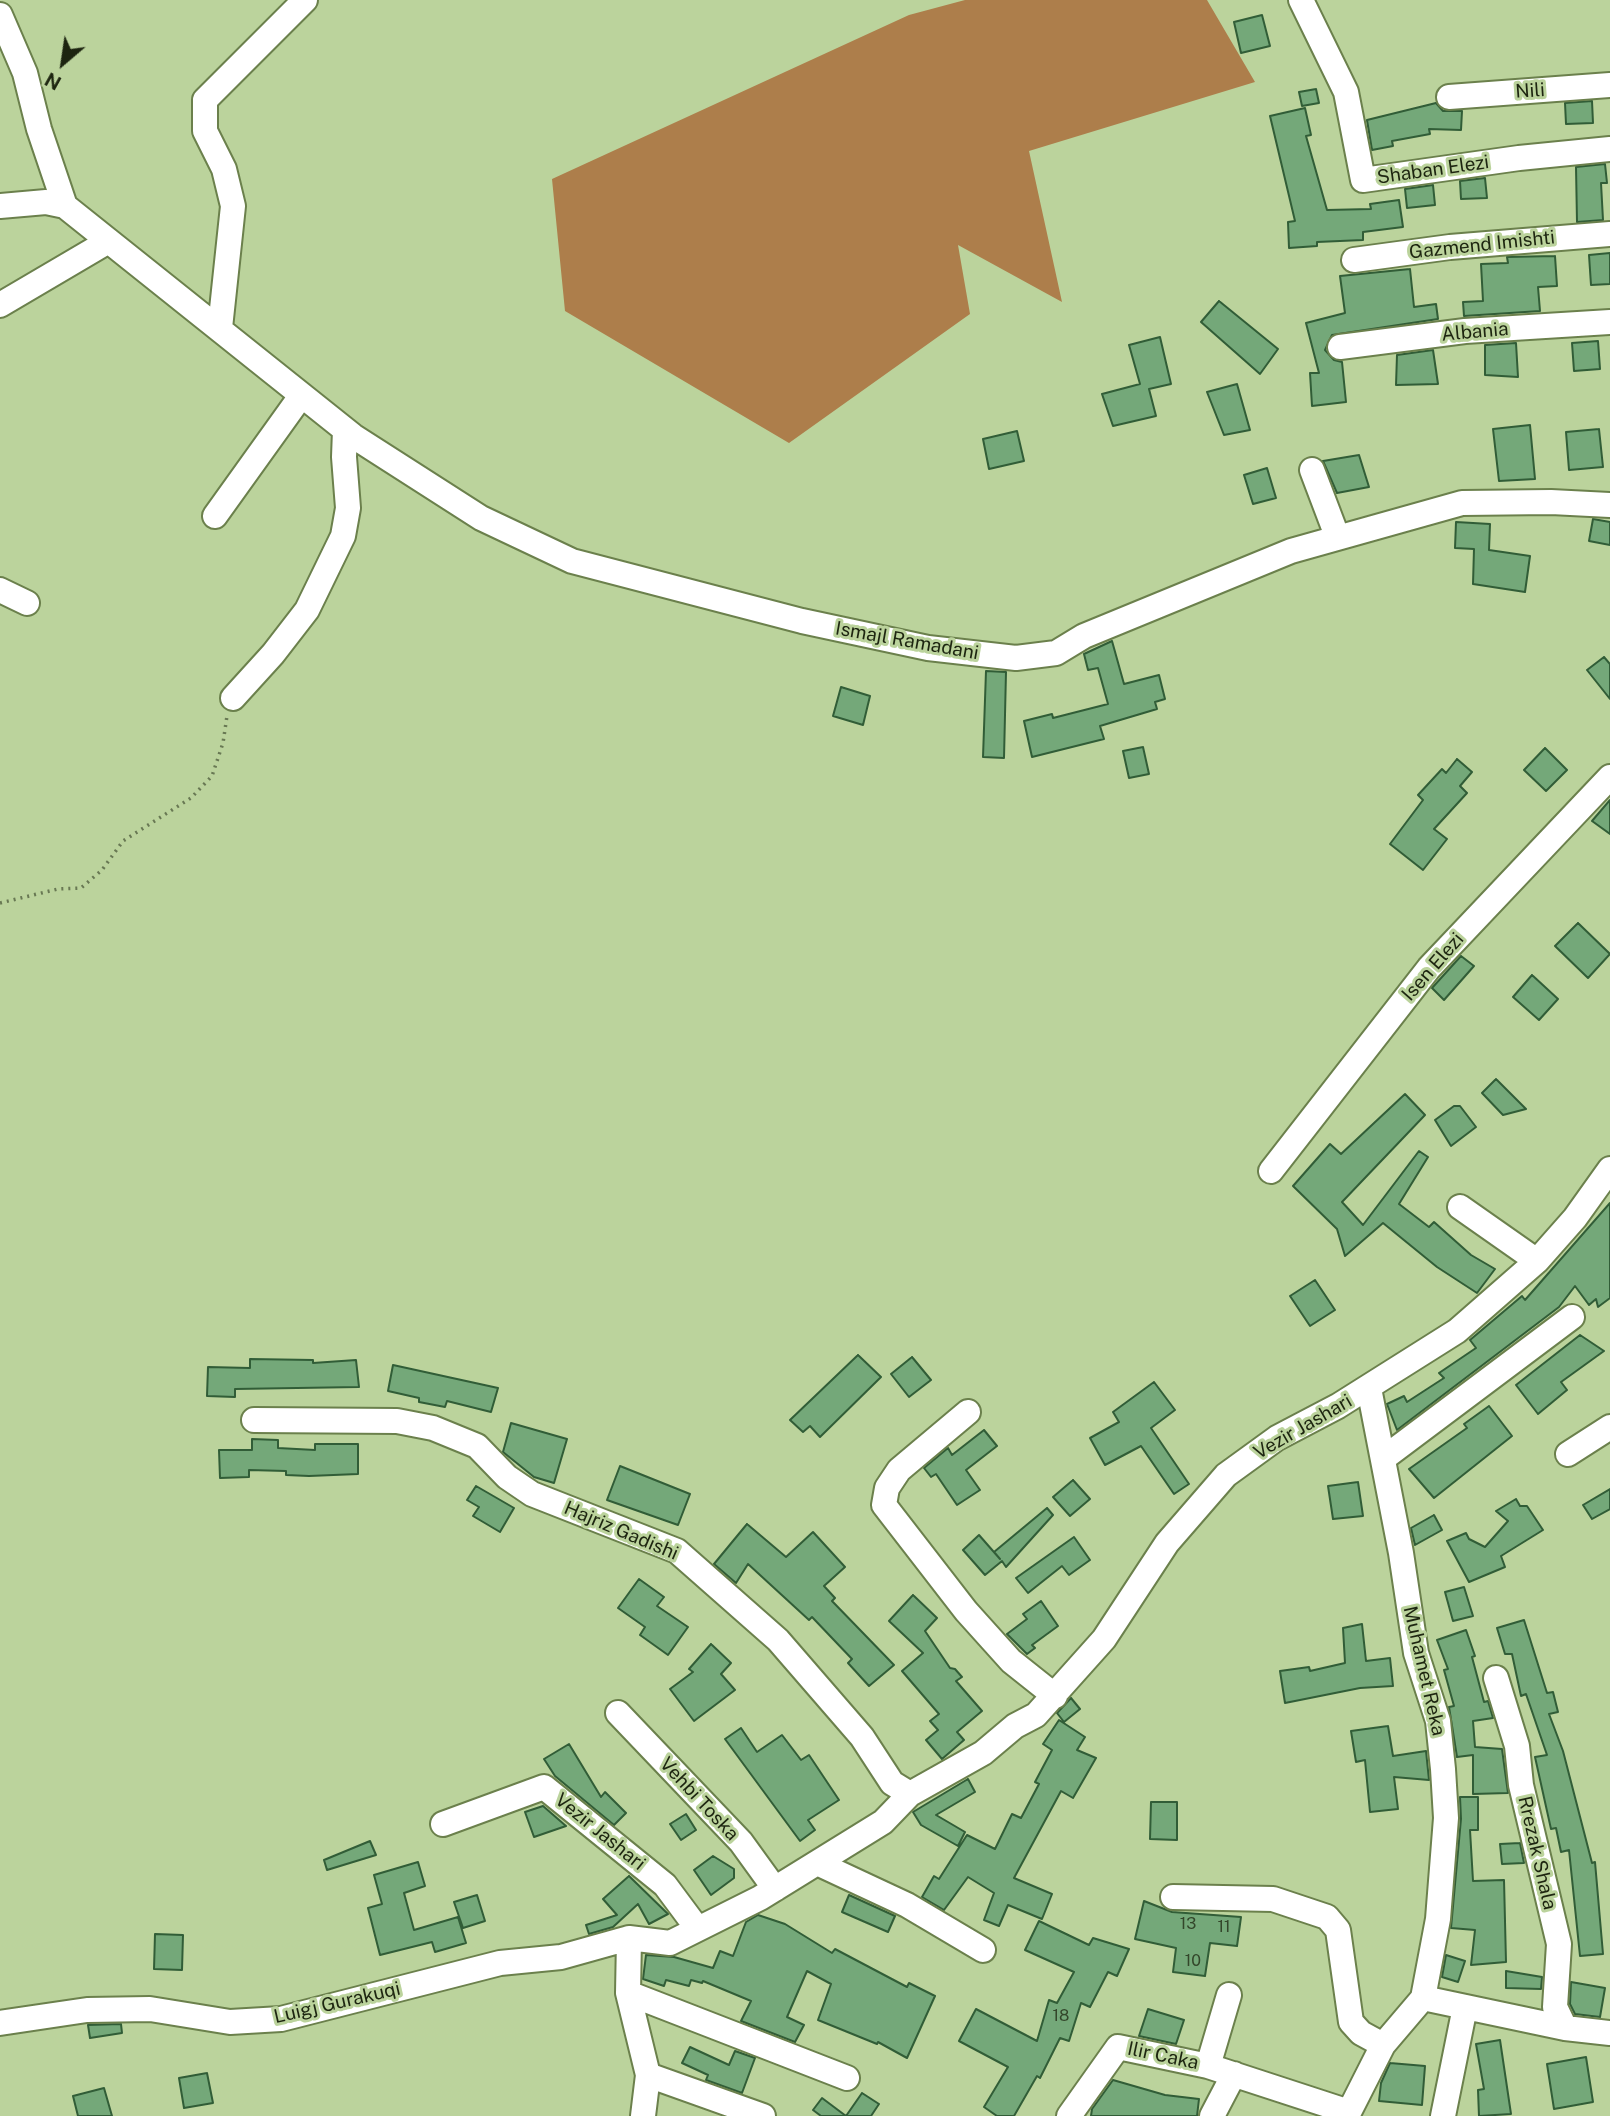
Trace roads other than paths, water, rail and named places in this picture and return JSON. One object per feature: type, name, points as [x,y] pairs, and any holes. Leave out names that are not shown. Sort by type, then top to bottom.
[{"type":"street","points":[[220,328],[233,206],[224,169],[205,131],[205,100],[305,0]]},
{"type":"street","name":"Shaban Elezi","points":[[1301,0],[1346,92],[1363,180],[1519,158],[1610,149]]},
{"type":"street","points":[[0,16],[25,73],[39,129],[65,206]]},
{"type":"street","name":"Nili","points":[[1449,97],[1610,85]]},
{"type":"street","points":[[0,206],[46,202],[65,206]]},
{"type":"street","name":"Ismajl Ramadani","points":[[65,206],[107,242],[120,247],[345,430],[481,518],[572,561],[803,621],[928,648],[1016,658],[1056,653],[1084,636],[1291,551],[1462,503],[1551,502],[1610,505]]},
{"type":"street","name":"Gazmend Imishti","points":[[1354,260],[1450,247],[1610,234]]},
{"type":"street","points":[[0,305],[107,242]]},
{"type":"street","name":"Albania","points":[[1340,347],[1465,331],[1610,322]]},
{"type":"street","points":[[215,516],[301,396]]},
{"type":"street","points":[[233,698],[273,654],[307,610],[343,536],[348,508],[345,430]]},
{"type":"street","points":[[1312,470],[1337,536]]},
{"type":"street","points":[[0,590],[27,603]]},
{"type":"street","name":"Isen Elezi","points":[[1271,1171],[1429,968],[1610,777]]},
{"type":"street","name":"Vezir Jashari","points":[[629,1938],[670,1943],[775,1889],[883,1822],[910,1794],[983,1753],[1015,1726],[1036,1715],[1104,1639],[1167,1543],[1226,1475],[1277,1438],[1369,1388],[1457,1331],[1537,1261],[1575,1218],[1610,1169]]},
{"type":"street","points":[[1460,1207],[1537,1261]]},
{"type":"street","points":[[1384,1458],[1572,1317]]},
{"type":"street","name":"Muhamet Reka","points":[[1369,1388],[1384,1458],[1416,1653],[1438,1721],[1443,1769],[1446,1818],[1438,1919],[1423,1998]]},
{"type":"street","points":[[968,1412],[899,1470],[887,1488],[884,1505],[966,1611],[1011,1661],[1055,1696]]},
{"type":"street","name":"Hajriz Gadishi","points":[[254,1420],[397,1421],[433,1428],[477,1446],[507,1476],[532,1494],[677,1551],[778,1640],[862,1737],[892,1783],[910,1794]]},
{"type":"street","points":[[1568,1454],[1610,1427]]},
{"type":"street","name":"Rrezak Shala","points":[[1496,1678],[1517,1746],[1521,1785],[1559,1944],[1559,1981],[1555,2007],[1565,2028]]},
{"type":"street","name":"Vehbi Toska","points":[[618,1713],[741,1842],[775,1889]]},
{"type":"street","name":"Vezir Jashari","points":[[443,1824],[544,1787],[665,1885],[697,1928]]},
{"type":"street","points":[[817,1863],[907,1905],[983,1951]]},
{"type":"street","points":[[1173,1897],[1273,1899],[1327,1917],[1338,1930],[1351,2022],[1361,2033],[1383,2045]]},
{"type":"street","points":[[629,1938],[628,1993],[648,2075],[643,2116]]},
{"type":"street","name":"Luigj Gurakuqi","points":[[0,2023],[87,2010],[150,2009],[230,2022],[281,2019],[500,1963],[561,1957],[629,1938]]},
{"type":"street","points":[[628,1993],[847,2078]]},
{"type":"street","name":"Ilir Caka","points":[[1208,2066],[1228,1995]]},
{"type":"street","points":[[1348,2114],[1383,2045],[1423,1998],[1565,2028],[1610,2033]]},
{"type":"street","points":[[1444,2116],[1465,2007]]},
{"type":"street","name":"Ilir Caka","points":[[1069,2116],[1118,2047],[1208,2066],[1348,2114]]},
{"type":"street","points":[[1212,2116],[1234,2074]]},
{"type":"street","points":[[648,2075],[763,2116]]}]
